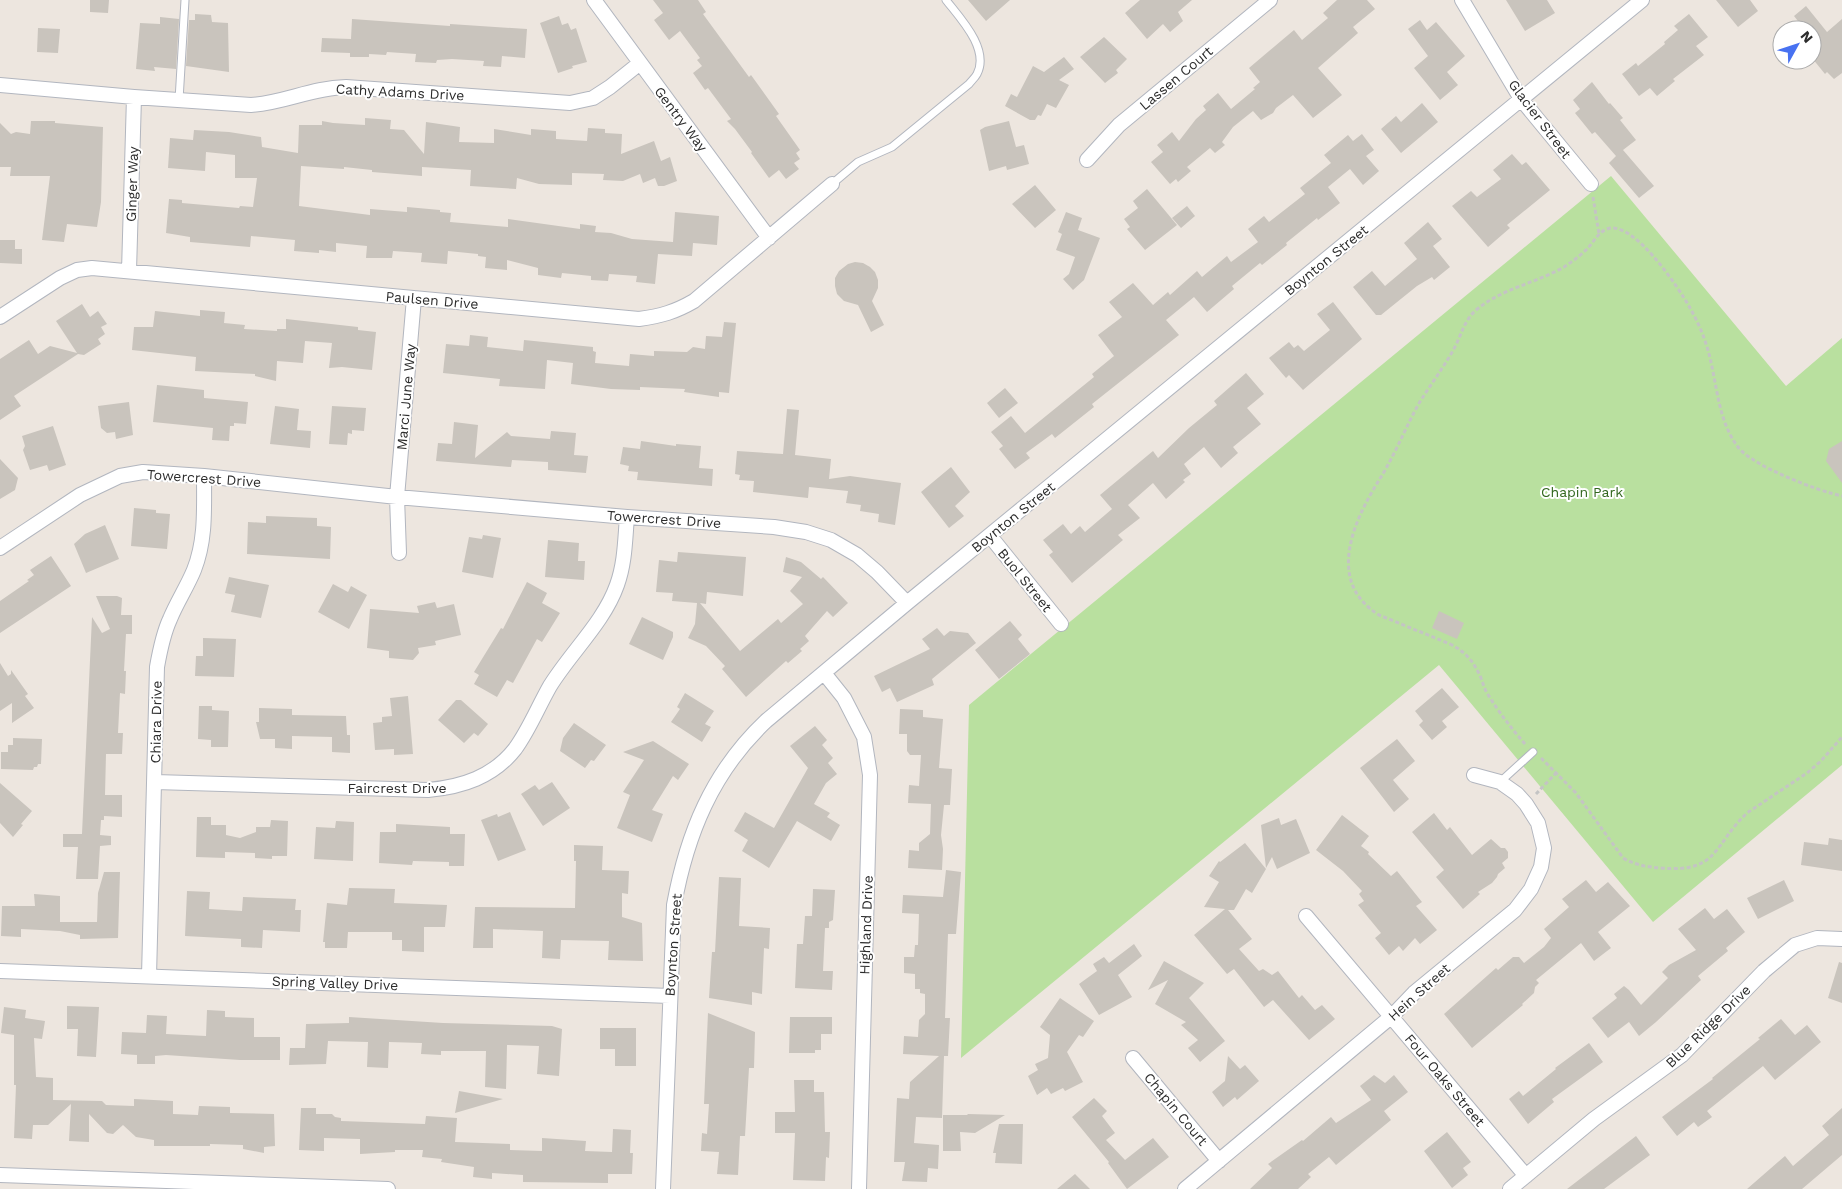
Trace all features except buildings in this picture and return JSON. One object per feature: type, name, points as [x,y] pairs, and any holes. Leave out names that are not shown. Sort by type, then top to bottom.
[{"type":"street","name":"Gentry Way","points":[[594,0],[770,238]]},
{"type":"street","name":"Lassen Court","points":[[1087,160],[1119,125],[1270,0]]},
{"type":"street","name":"Glacier Street","points":[[1462,0],[1521,99],[1591,184]]},
{"type":"street","name":"Boynton Street","points":[[663,1189],[674,906],[680,872],[702,808],[733,756],[749,737],[907,603],[1642,0]]},
{"type":"street","name":"Cathy Adams Drive","points":[[0,85],[134,98],[251,105],[268,104],[314,90],[346,87],[570,103],[593,98],[640,63]]},
{"type":"street","name":"Ginger Way","points":[[129,271],[134,98]]},
{"type":"street","name":"Paulsen Drive","points":[[0,317],[60,278],[77,270],[92,268],[640,319],[664,315],[694,301],[832,184]]},
{"type":"street","name":"Marci June Way","points":[[397,496],[414,298]]},
{"type":"street","name":"Towercrest Drive","points":[[0,548],[80,495],[100,484],[120,476],[143,472],[204,476],[628,517],[774,527],[806,532],[831,540],[857,554],[907,603]]},
{"type":"street","name":"Chiara Drive","points":[[149,976],[157,667],[161,642],[170,618],[194,570],[199,553],[204,531],[204,476]]},
{"type":"street","points":[[397,496],[399,553]]},
{"type":"street","name":"Faircrest Drive","points":[[155,782],[428,790],[451,788],[475,780],[488,773],[515,749],[550,686],[610,600],[622,569],[628,517]]},
{"type":"street","name":"Buol Street","points":[[990,536],[1061,624]]},
{"type":"street","name":"Highland Drive","points":[[824,674],[844,698],[864,737],[870,775],[859,1189]]},
{"type":"street","name":"Hein Street","points":[[1184,1189],[1392,1016],[1414,993],[1515,910],[1532,889],[1541,867],[1544,848],[1538,823],[1517,794],[1500,782],[1474,775]]},
{"type":"street","name":"Four Oaks Street","points":[[1306,916],[1526,1176]]},
{"type":"street","name":"Blue Ridge Drive","points":[[1510,1189],[1594,1119],[1682,1055],[1764,971],[1795,945],[1817,938],[1842,939]]},
{"type":"street","name":"Spring Valley Drive","points":[[0,971],[670,996]]},
{"type":"street","name":"Chapin Court","points":[[1133,1058],[1219,1161]]},
{"type":"street","points":[[0,1175],[40,1183],[388,1189]]},
{"type":"lane","points":[[179,100],[185,0]]},
{"type":"lane","points":[[832,184],[858,162],[892,147],[969,84],[977,74],[980,59],[976,44],[968,27],[946,0]]},
{"type":"lane","points":[[1500,782],[1533,752]]},
{"type":"path","points":[[1591,184],[1587,193],[1592,196],[1596,208],[1599,234]]},
{"type":"path","points":[[1842,496],[1801,482],[1745,455],[1732,437],[1722,413],[1705,339],[1691,308],[1652,254],[1626,232],[1617,228],[1609,228],[1599,234],[1588,248],[1571,262],[1493,298],[1468,318],[1456,345],[1417,407],[1393,457],[1367,500],[1352,534],[1348,555],[1354,587],[1364,604],[1379,616],[1436,637],[1461,649],[1475,665],[1486,690],[1504,718],[1533,752],[1576,793],[1623,858],[1632,864],[1688,868],[1710,858],[1743,817],[1758,804],[1821,761],[1842,738]]},
{"type":"path","points":[[1526,804],[1556,773]]},
{"type":"green space","name":"Chapin Park","points":[[1611,176],[1786,386],[1842,338],[1842,765],[1653,922],[1439,665],[961,1058],[969,705]]}]
